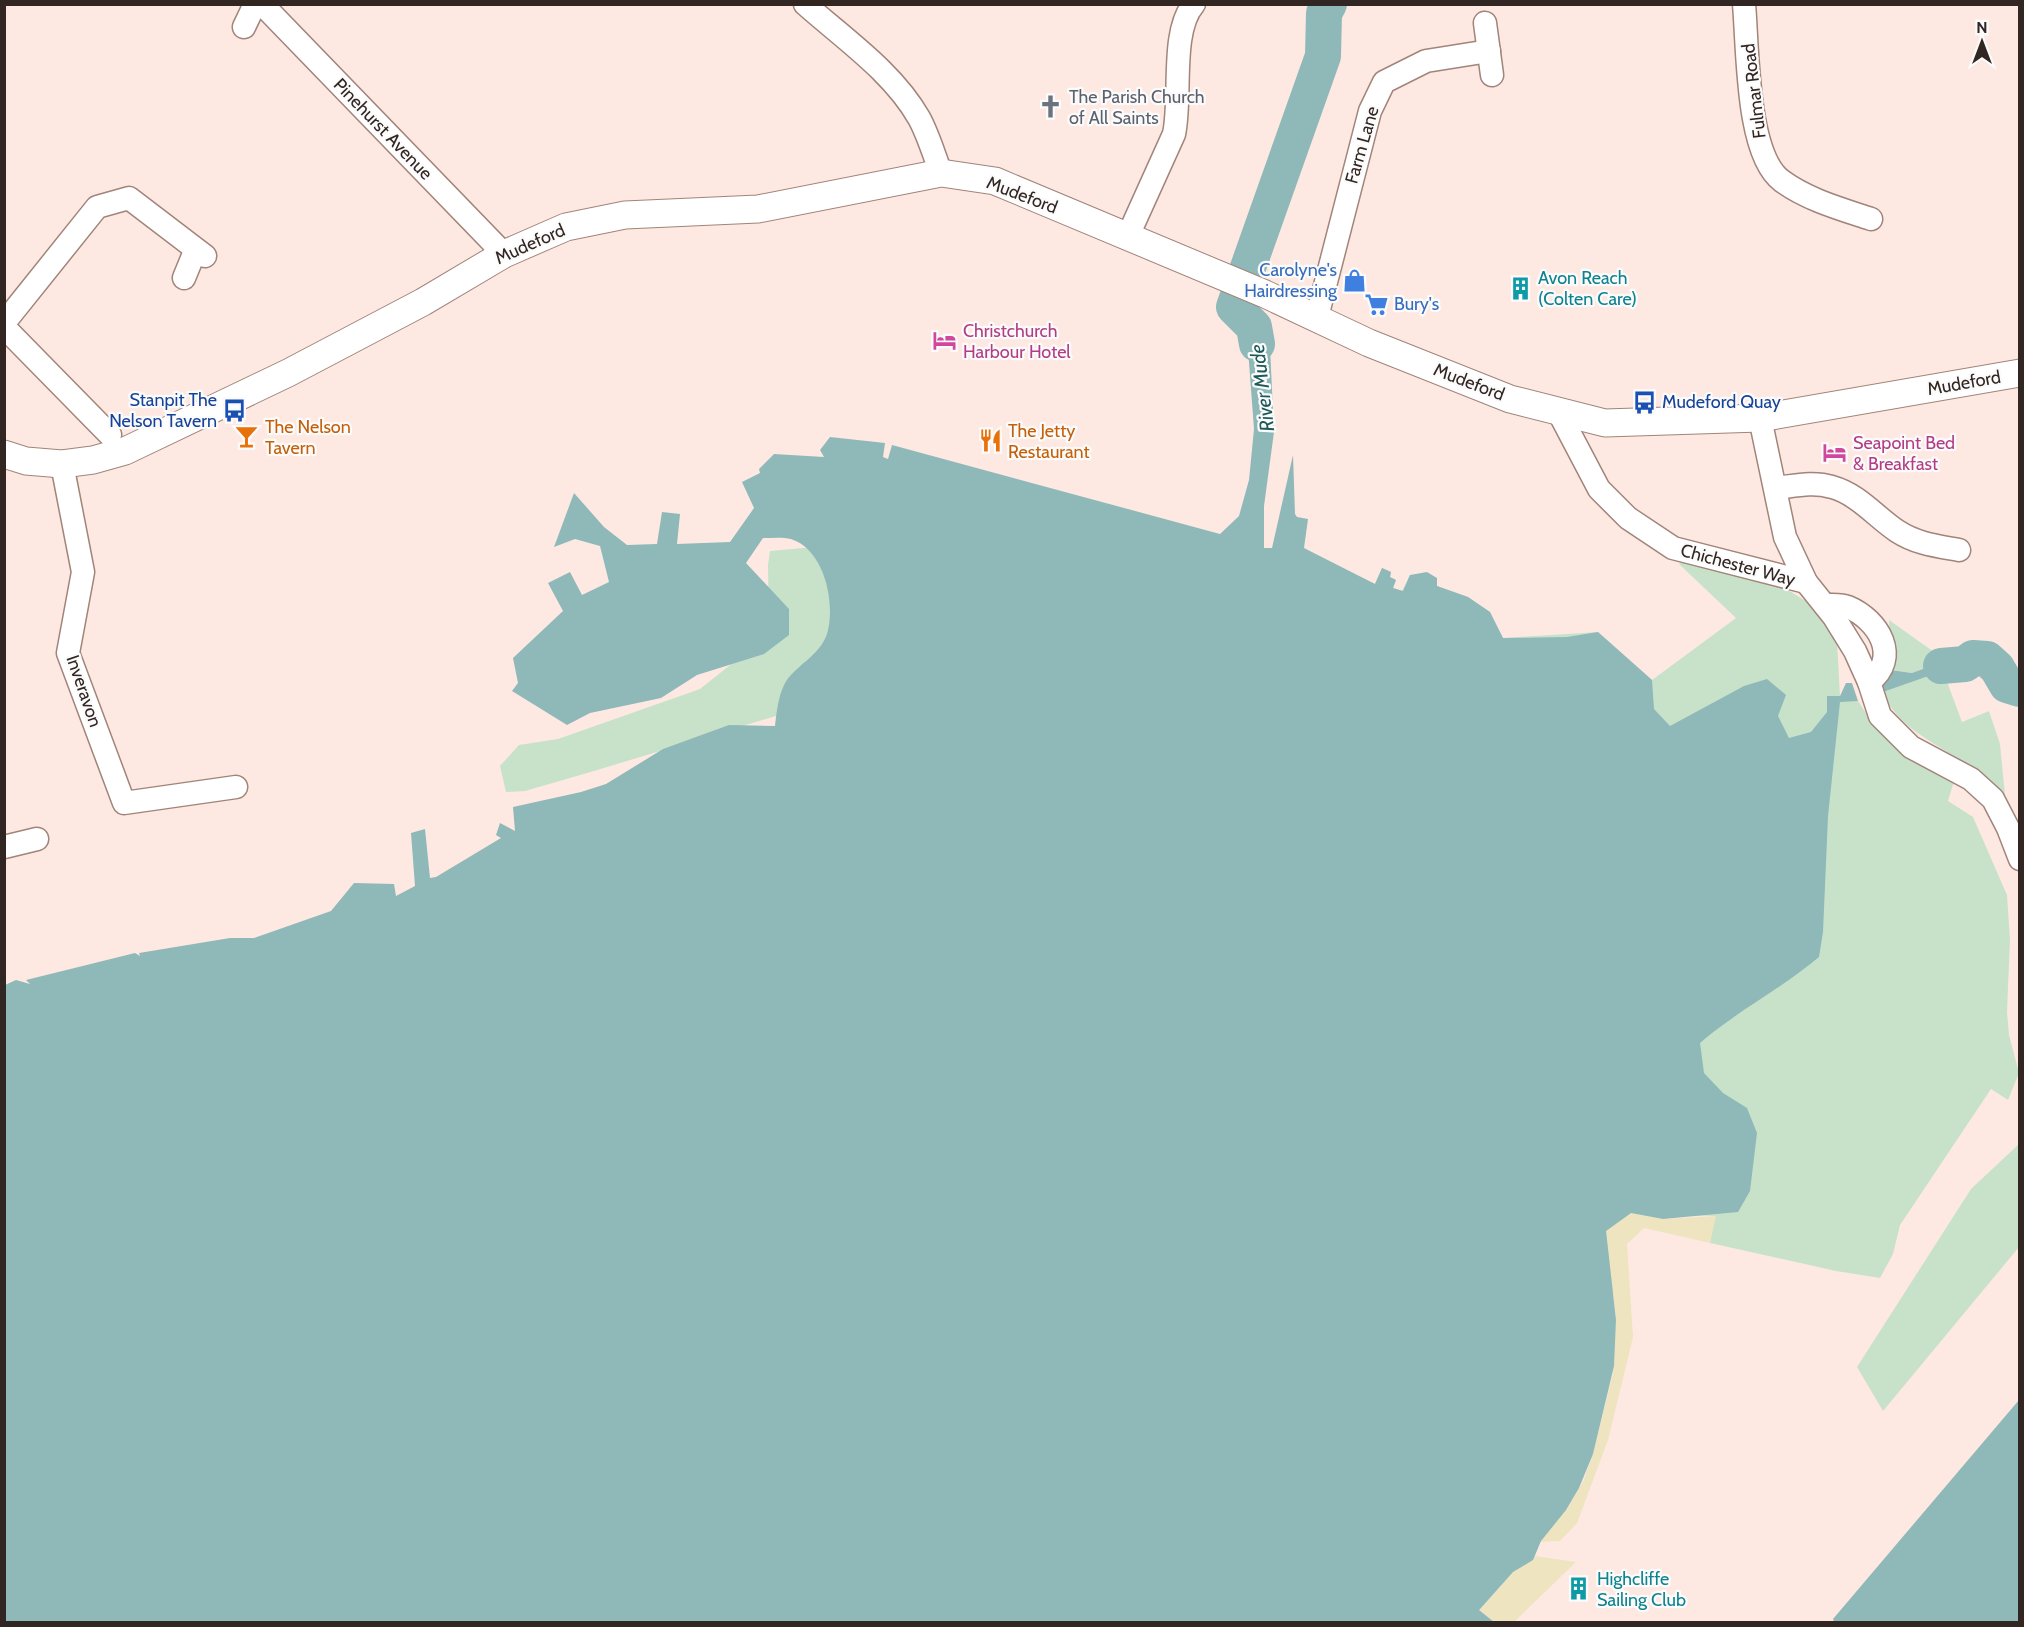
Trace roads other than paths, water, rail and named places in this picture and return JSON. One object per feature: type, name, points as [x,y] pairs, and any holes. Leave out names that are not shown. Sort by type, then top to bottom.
[{"type":"street","points":[[244,27],[255,4]]},
{"type":"street","name":"Pinehurst Avenue","points":[[262,4],[504,254]]},
{"type":"street","points":[[805,4],[882,73],[907,99],[920,120],[942,173]]},
{"type":"street","points":[[1127,238],[1174,134],[1178,116],[1181,33],[1185,19],[1194,4]]},
{"type":"street","name":"Fulmar Road","points":[[1744,4],[1755,129],[1763,157],[1780,180],[1814,199],[1871,219]]},
{"type":"street","points":[[1485,23],[1492,75]]},
{"type":"street","name":"Farm Lane","points":[[1317,318],[1370,111],[1384,82],[1426,61],[1489,51]]},
{"type":"street","name":"Mudeford","points":[[4,454],[26,461],[62,464],[125,451],[167,429],[198,417],[402,313],[504,254],[566,227],[626,215],[758,208],[942,173],[995,181],[1265,294],[1369,343],[1510,399],[1605,423],[1760,418],[2019,373]]},
{"type":"street","points":[[110,435],[4,325],[98,207],[129,198],[200,254],[184,278]]},
{"type":"street","name":"Chichester Way","points":[[1558,411],[1599,489],[1628,518],[1673,548],[1806,582]]},
{"type":"street","name":"Chichester Way","points":[[1760,418],[1785,537],[1806,582],[1855,651],[1869,682],[1880,716],[1892,731],[1911,747],[1971,778],[1993,799],[2008,828],[2019,859]]},
{"type":"street","name":"Inveravon","points":[[62,464],[83,572],[68,653],[124,803],[236,787]]},
{"type":"street","points":[[1776,488],[1810,484],[1832,487],[1854,497],[1898,532],[1921,544],[1959,550]]},
{"type":"street","points":[[1825,606],[1846,606],[1872,622],[1884,639],[1886,662],[1878,675],[1869,682]]},
{"type":"street","points":[[4,847],[37,839]]},
{"type":"water","points":[[1221,300],[1243,308],[1269,326],[1274,432],[1264,506],[1264,548],[1272,548],[1293,455],[1295,514],[1297,517],[1308,519],[1304,548],[1375,584],[1382,568],[1391,572],[1390,577],[1396,580],[1393,588],[1403,591],[1410,575],[1427,572],[1437,578],[1437,586],[1468,597],[1490,612],[1503,638],[1567,637],[1598,632],[1652,680],[1654,709],[1670,726],[1744,686],[1767,679],[1786,695],[1778,716],[1789,738],[1811,732],[1827,712],[1827,696],[1840,696],[1846,683],[1852,683],[1858,701],[1840,702],[1828,816],[1823,932],[1819,957],[1700,1043],[1704,1073],[1723,1093],[1747,1108],[1757,1133],[1750,1191],[1738,1212],[1663,1219],[1631,1213],[1606,1231],[1616,1320],[1614,1366],[1593,1454],[1579,1488],[1566,1510],[1541,1541],[1533,1560],[1513,1572],[1479,1610],[1494,1622],[5,1622],[5,985],[16,980],[30,984],[26,980],[135,953],[140,956],[139,953],[230,938],[254,938],[331,911],[354,883],[394,884],[396,896],[415,886],[411,833],[425,829],[430,878],[436,877],[501,838],[496,835],[500,823],[515,831],[513,807],[606,784],[663,749],[729,725],[775,726],[779,699],[784,686],[791,675],[824,641],[830,608],[829,594],[820,566],[803,545],[788,538],[763,538],[746,563],[789,609],[789,635],[764,654],[697,675],[661,698],[590,713],[567,725],[512,691],[518,683],[513,658],[563,611],[548,583],[570,572],[582,595],[609,582],[600,546],[575,539],[554,547],[574,493],[604,527],[627,545],[657,544],[662,512],[680,514],[677,544],[730,542],[754,508],[742,482],[760,473],[759,469],[774,454],[824,457],[820,450],[830,437],[885,443],[883,457],[888,459],[892,445],[1220,534],[1239,516],[1249,480],[1254,429],[1247,336]]},
{"type":"water","points":[[1939,663],[1943,671],[1883,692],[1881,681],[1890,670],[1912,673]]},
{"type":"water","points":[[2019,1400],[2019,1622],[1834,1622],[1833,1619]]},
{"type":"waterway","name":"River Mude","points":[[1257,344],[1254,327],[1234,307],[1323,56],[1324,13],[1329,4]]},
{"type":"waterway","points":[[1941,666],[1965,664],[1973,658],[1987,659],[1997,668],[2007,685],[2020,689]]},
{"type":"place","name":"The Parish Church of All Saints","points":[[1051,107]]},
{"type":"place","name":"Carolyne's Hairdressing","points":[[1355,280]]},
{"type":"place","name":"Avon Reach (Colten Care)","points":[[1520,288]]},
{"type":"place","name":"Bury's","points":[[1376,304]]},
{"type":"place","name":"Christchurch Harbour Hotel","points":[[945,341]]},
{"type":"place","name":"Mudeford Quay","points":[[1644,402]]},
{"type":"place","name":"Stanpit The Nelson Tavern","points":[[235,410]]},
{"type":"place","name":"The Nelson Tavern","points":[[247,437]]},
{"type":"place","name":"The Jetty Restaurant","points":[[990,441]]},
{"type":"place","name":"Seapoint Bed & Breakfast","points":[[1835,453]]},
{"type":"place","name":"Highcliffe Sailing Club","points":[[1579,1589]]}]
